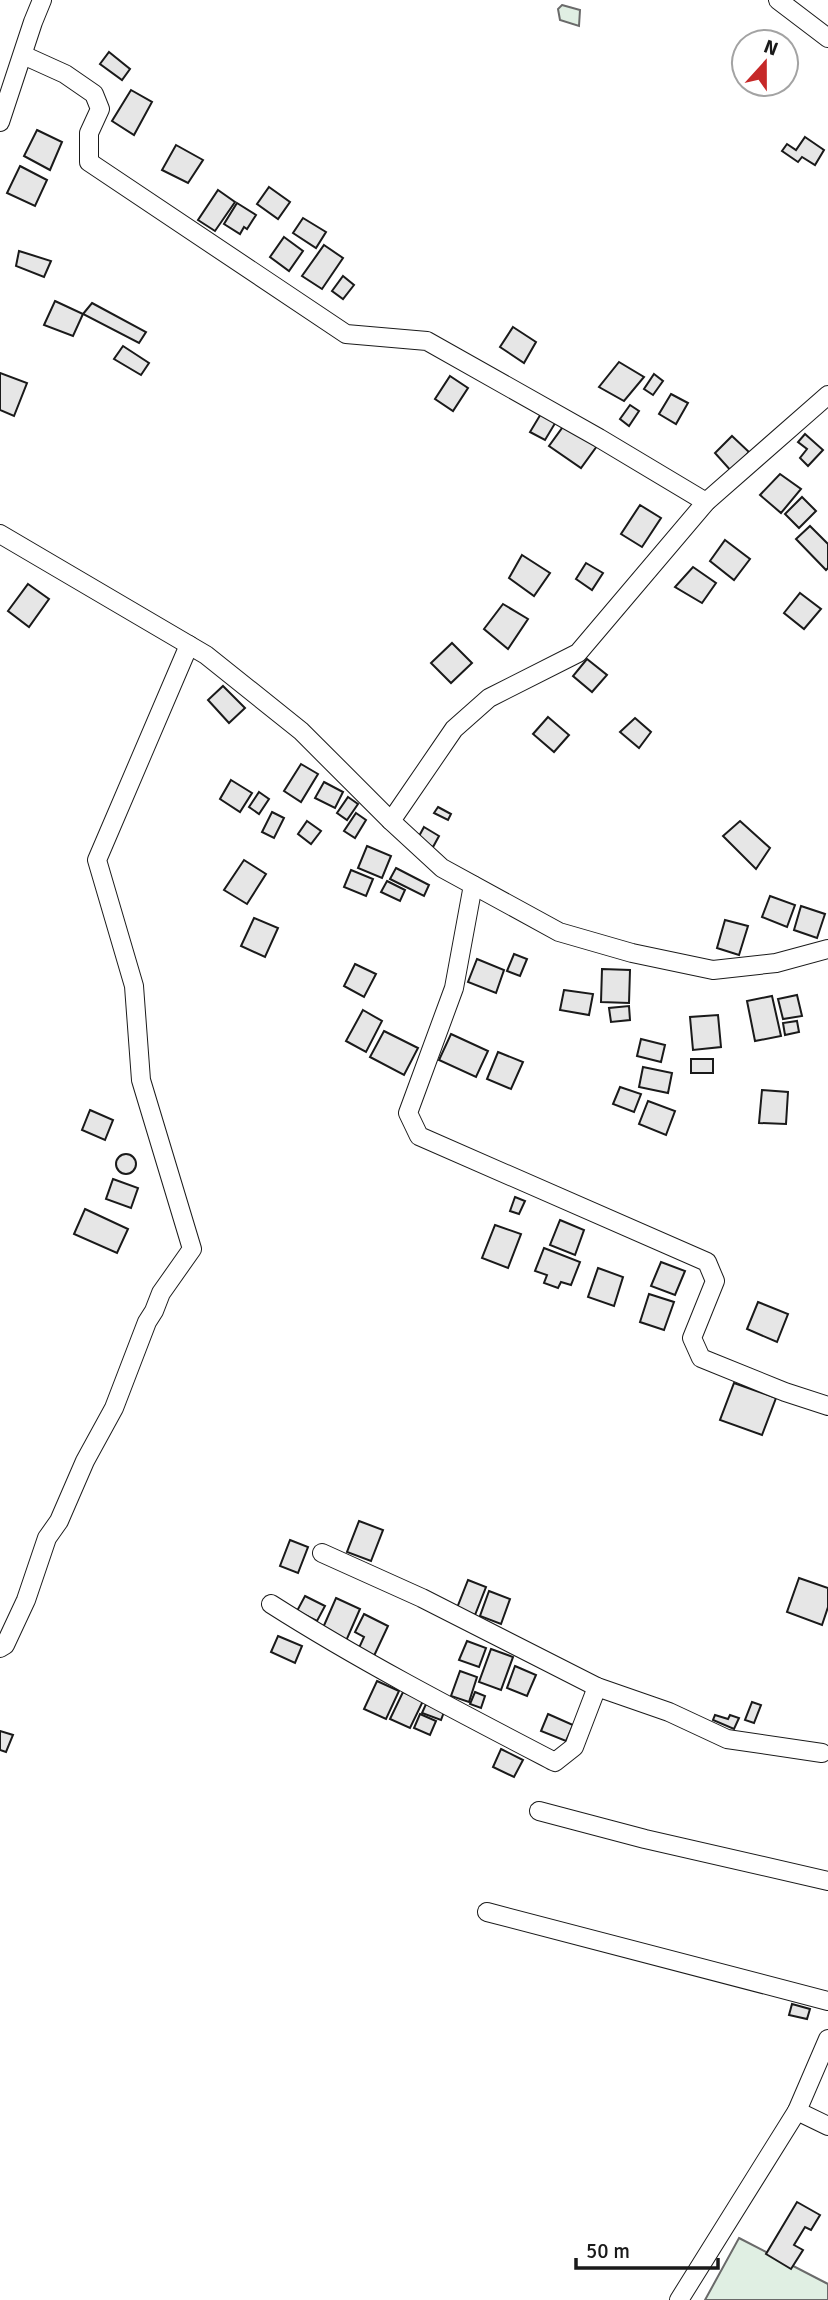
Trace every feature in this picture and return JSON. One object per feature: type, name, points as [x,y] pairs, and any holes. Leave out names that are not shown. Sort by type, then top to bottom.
[{"type":"street","points":[[0,121],[42,0]]},
{"type":"street","points":[[778,0],[828,38]]},
{"type":"street","points":[[23,55],[65,74],[94,93],[100,109],[89,133],[89,162],[346,334],[427,341],[706,502]]},
{"type":"street","points":[[391,821],[454,729],[489,698],[578,653],[706,502],[828,395]]},
{"type":"street","points":[[0,534],[206,655],[301,731],[442,868],[559,932],[632,953],[713,970],[776,963],[828,949]]},
{"type":"street","points":[[0,1648],[5,1644],[26,1600],[47,1538],[59,1521],[85,1461],[114,1408],[146,1322],[161,1293],[192,1249],[141,1080],[134,986],[97,860],[189,645]]},
{"type":"street","points":[[473,885],[454,988],[408,1113],[419,1136],[707,1262],[715,1281],[691,1338],[701,1358],[785,1392],[828,1406]]},
{"type":"street","points":[[323,1553],[422,1598],[597,1687],[670,1712],[727,1739],[826,1749]]},
{"type":"street","points":[[271,1604],[464,1714],[555,1762],[574,1747],[597,1687]]},
{"type":"street","points":[[539,1811],[645,1839],[828,1881]]},
{"type":"street","points":[[487,1912],[828,2001]]},
{"type":"street","points":[[678,2300],[797,2111],[828,2039]]},
{"type":"street","points":[[797,2111],[828,2126]]},
{"type":"green space","points":[[562,5],[580,10],[579,26],[560,20],[558,9]]},
{"type":"green space","points":[[739,2238],[828,2284],[828,2300],[705,2300]]},
{"type":"building","points":[[109,52],[130,69],[122,80],[100,64]]},
{"type":"building","points":[[131,90],[152,102],[134,135],[112,121]]},
{"type":"building","points":[[37,130],[62,142],[50,170],[24,156]]},
{"type":"building","points":[[805,137],[824,150],[815,165],[802,157],[798,162],[782,151],[787,144],[796,150]]},
{"type":"building","points":[[176,145],[203,160],[188,183],[162,170]]},
{"type":"building","points":[[20,166],[47,180],[35,206],[7,193]]},
{"type":"building","points":[[269,187],[290,202],[278,219],[257,204]]},
{"type":"building","points":[[218,190],[235,202],[215,231],[198,220]]},
{"type":"building","points":[[237,203],[256,215],[247,229],[244,227],[240,234],[224,224]]},
{"type":"building","points":[[303,218],[326,232],[316,248],[293,233]]},
{"type":"building","points":[[284,237],[303,251],[289,271],[270,257]]},
{"type":"building","points":[[324,245],[343,258],[322,289],[302,276]]},
{"type":"building","points":[[19,251],[51,261],[44,277],[16,266]]},
{"type":"building","points":[[343,276],[354,285],[343,299],[332,291]]},
{"type":"building","points":[[55,301],[83,314],[73,336],[44,325]]},
{"type":"building","points":[[92,303],[146,332],[139,343],[83,314]]},
{"type":"building","points":[[513,327],[536,342],[524,363],[500,347]]},
{"type":"building","points":[[123,346],[149,363],[141,375],[114,359]]},
{"type":"building","points":[[619,362],[644,377],[624,401],[599,387]]},
{"type":"building","points":[[0,373],[27,383],[14,416],[0,410]]},
{"type":"building","points":[[654,374],[663,381],[653,395],[644,389]]},
{"type":"building","points":[[450,376],[468,388],[453,411],[435,399]]},
{"type":"building","points":[[671,394],[688,403],[676,424],[659,414]]},
{"type":"building","points":[[630,405],[639,411],[629,426],[620,419]]},
{"type":"building","points":[[542,412],[557,420],[545,440],[530,432]]},
{"type":"building","points":[[565,424],[597,446],[581,468],[549,446]]},
{"type":"building","points":[[805,434],[823,450],[808,466],[800,458],[807,449],[798,442]]},
{"type":"building","points":[[732,436],[749,452],[732,472],[715,453]]},
{"type":"building","points":[[780,474],[801,489],[781,513],[760,495]]},
{"type":"building","points":[[802,497],[816,511],[799,528],[785,514]]},
{"type":"building","points":[[640,505],[661,518],[642,547],[621,534]]},
{"type":"building","points":[[810,526],[828,544],[826,570],[796,539]]},
{"type":"building","points":[[725,540],[750,559],[734,580],[710,561]]},
{"type":"building","points":[[522,555],[550,573],[534,596],[509,578]]},
{"type":"building","points":[[586,563],[603,573],[592,590],[576,579]]},
{"type":"building","points":[[693,567],[716,583],[702,603],[675,587]]},
{"type":"building","points":[[28,584],[49,599],[29,627],[8,611]]},
{"type":"building","points":[[800,593],[821,609],[804,629],[784,613]]},
{"type":"building","points":[[503,604],[528,619],[508,649],[484,629]]},
{"type":"building","points":[[452,643],[472,663],[451,683],[431,663]]},
{"type":"building","points":[[587,659],[607,675],[592,692],[573,676]]},
{"type":"building","points":[[223,686],[245,708],[229,723],[208,700]]},
{"type":"building","points":[[548,717],[569,735],[554,752],[533,734]]},
{"type":"building","points":[[635,718],[651,732],[639,748],[620,732]]},
{"type":"building","points":[[301,764],[318,774],[301,802],[284,791]]},
{"type":"building","points":[[231,780],[252,793],[240,812],[220,799]]},
{"type":"building","points":[[324,782],[343,792],[335,808],[315,798]]},
{"type":"building","points":[[259,792],[269,799],[259,814],[249,807]]},
{"type":"building","points":[[348,797],[358,804],[347,820],[337,813]]},
{"type":"building","points":[[438,807],[451,814],[448,820],[434,813]]},
{"type":"building","points":[[272,812],[284,818],[274,838],[262,832]]},
{"type":"building","points":[[356,813],[366,820],[355,838],[344,831]]},
{"type":"building","points":[[307,821],[321,831],[311,844],[298,834]]},
{"type":"building","points":[[740,821],[770,848],[756,869],[723,836]]},
{"type":"building","points":[[424,827],[439,836],[433,847],[418,838]]},
{"type":"building","points":[[367,846],[391,856],[382,878],[358,868]]},
{"type":"building","points":[[244,860],[266,874],[247,904],[224,890]]},
{"type":"building","points":[[396,868],[429,885],[424,896],[390,879]]},
{"type":"building","points":[[351,870],[373,879],[366,896],[344,887]]},
{"type":"building","points":[[387,881],[405,890],[400,901],[381,892]]},
{"type":"building","points":[[770,896],[795,905],[787,927],[762,917]]},
{"type":"building","points":[[801,906],[825,914],[817,938],[794,930]]},
{"type":"building","points":[[254,918],[278,928],[265,957],[241,946]]},
{"type":"building","points":[[725,920],[748,926],[739,955],[717,948]]},
{"type":"building","points":[[514,954],[527,959],[520,976],[507,971]]},
{"type":"building","points":[[477,959],[504,970],[496,993],[468,982]]},
{"type":"building","points":[[355,964],[376,974],[364,997],[344,986]]},
{"type":"building","points":[[602,969],[630,970],[629,1003],[601,1002]]},
{"type":"building","points":[[564,990],[593,994],[589,1015],[560,1010]]},
{"type":"building","points":[[797,995],[802,1016],[783,1019],[778,999]]},
{"type":"building","points":[[772,996],[781,1036],[755,1041],[747,1001]]},
{"type":"building","points":[[629,1006],[630,1020],[611,1022],[609,1008]]},
{"type":"building","points":[[363,1010],[382,1021],[366,1052],[346,1041]]},
{"type":"building","points":[[718,1015],[721,1047],[693,1050],[690,1017]]},
{"type":"building","points":[[797,1021],[799,1032],[785,1035],[783,1023]]},
{"type":"building","points":[[384,1031],[418,1048],[404,1075],[370,1057]]},
{"type":"building","points":[[451,1034],[488,1051],[476,1077],[439,1060]]},
{"type":"building","points":[[641,1039],[665,1045],[661,1062],[637,1056]]},
{"type":"building","points":[[498,1052],[523,1062],[511,1089],[487,1079]]},
{"type":"building","points":[[691,1059],[713,1059],[713,1073],[691,1073]]},
{"type":"building","points":[[643,1067],[672,1073],[668,1093],[639,1087]]},
{"type":"building","points":[[620,1087],[641,1094],[634,1112],[613,1104]]},
{"type":"building","points":[[762,1090],[788,1092],[786,1124],[759,1123]]},
{"type":"building","points":[[648,1101],[675,1111],[666,1135],[639,1124]]},
{"type":"building","points":[[90,1110],[113,1120],[105,1140],[82,1130]]},
{"type":"building","points":[[126,1154],[133,1157],[136,1164],[133,1171],[126,1174],[119,1171],[116,1164],[119,1157]]},
{"type":"building","points":[[113,1179],[138,1188],[131,1208],[106,1199]]},
{"type":"building","points":[[515,1197],[525,1201],[519,1214],[510,1211]]},
{"type":"building","points":[[85,1209],[128,1229],[117,1253],[74,1234]]},
{"type":"building","points":[[560,1220],[584,1230],[575,1255],[550,1245]]},
{"type":"building","points":[[495,1225],[521,1234],[508,1268],[482,1258]]},
{"type":"building","points":[[544,1248],[580,1262],[571,1285],[561,1282],[558,1288],[544,1283],[547,1275],[535,1271]]},
{"type":"building","points":[[661,1262],[685,1271],[675,1295],[651,1286]]},
{"type":"building","points":[[598,1268],[623,1277],[614,1306],[588,1297]]},
{"type":"building","points":[[649,1294],[674,1302],[664,1330],[640,1322]]},
{"type":"building","points":[[758,1302],[788,1314],[777,1342],[747,1329]]},
{"type":"building","points":[[734,1383],[776,1398],[762,1435],[720,1420]]},
{"type":"building","points":[[359,1521],[383,1530],[371,1561],[347,1552]]},
{"type":"building","points":[[290,1540],[308,1547],[298,1573],[280,1566]]},
{"type":"building","points":[[799,1578],[828,1588],[828,1607],[822,1625],[787,1612]]},
{"type":"building","points":[[468,1580],[486,1587],[475,1615],[457,1608]]},
{"type":"building","points":[[489,1591],[510,1599],[501,1624],[480,1616]]},
{"type":"building","points":[[305,1596],[325,1606],[317,1621],[297,1611]]},
{"type":"building","points":[[336,1598],[360,1609],[346,1641],[322,1630]]},
{"type":"building","points":[[364,1614],[388,1626],[373,1658],[358,1650],[364,1637],[355,1632]]},
{"type":"building","points":[[278,1636],[302,1646],[295,1663],[271,1652]]},
{"type":"building","points":[[467,1641],[486,1648],[479,1667],[459,1660]]},
{"type":"building","points":[[491,1649],[513,1657],[501,1690],[479,1682]]},
{"type":"building","points":[[515,1666],[536,1675],[527,1696],[507,1688]]},
{"type":"building","points":[[460,1671],[477,1677],[469,1702],[451,1696]]},
{"type":"building","points":[[377,1681],[399,1691],[386,1719],[364,1709]]},
{"type":"building","points":[[403,1692],[423,1701],[410,1728],[390,1719]]},
{"type":"building","points":[[475,1692],[485,1696],[481,1708],[470,1704]]},
{"type":"building","points":[[752,1702],[761,1705],[754,1723],[745,1720]]},
{"type":"building","points":[[426,1704],[444,1712],[441,1720],[422,1713]]},
{"type":"building","points":[[420,1714],[436,1721],[430,1735],[414,1728]]},
{"type":"building","points":[[548,1714],[573,1725],[566,1741],[541,1731]]},
{"type":"building","points":[[715,1715],[728,1719],[730,1715],[739,1718],[734,1729],[713,1720]]},
{"type":"building","points":[[0,1731],[13,1735],[6,1752],[0,1750]]},
{"type":"building","points":[[501,1749],[523,1760],[514,1777],[493,1767]]},
{"type":"building","points":[[792,2004],[810,2009],[807,2019],[789,2015]]},
{"type":"building","points":[[797,2202],[820,2215],[811,2230],[805,2227],[794,2245],[803,2250],[791,2269],[766,2254]]}]
